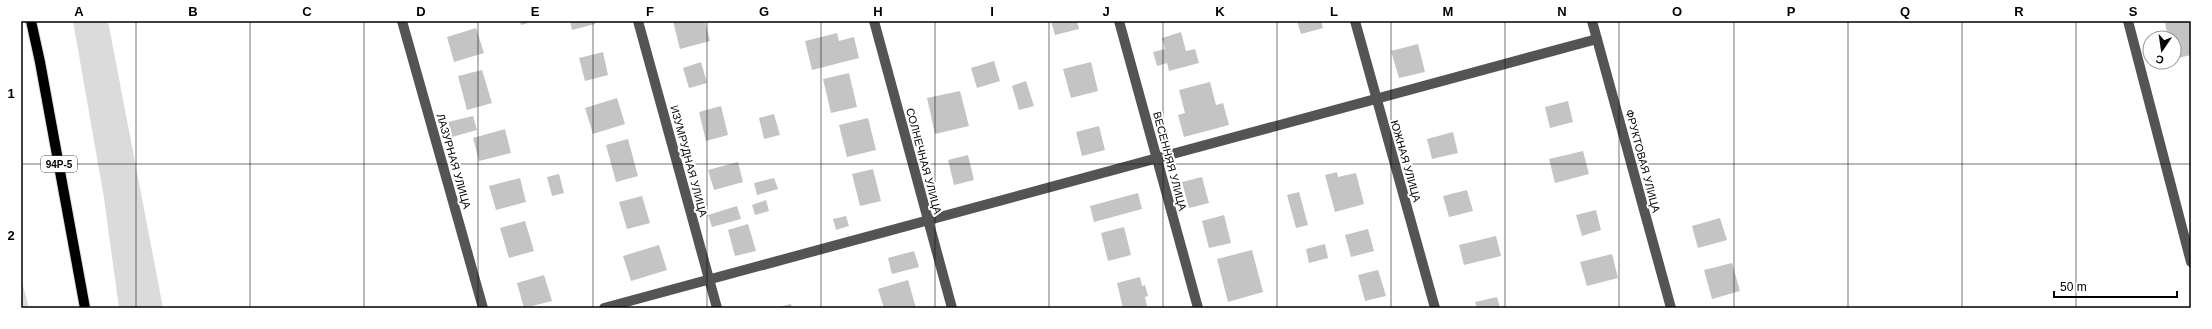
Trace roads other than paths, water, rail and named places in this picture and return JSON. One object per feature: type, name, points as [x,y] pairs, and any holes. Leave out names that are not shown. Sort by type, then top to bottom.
[{"type":"main road","name":"94Р-5","points":[[31,21],[40,62],[85,308]]},
{"type":"street","name":"ЛАЗУРНАЯ УЛИЦА","points":[[402,21],[483,308]]},
{"type":"street","name":"ИЗУМРУДНАЯ УЛИЦА","points":[[638,21],[717,308]]},
{"type":"street","name":"СОЛНЕЧНАЯ УЛИЦА","points":[[874,21],[952,308]]},
{"type":"street","name":"ВЕСЕННЯЯ УЛИЦА","points":[[1119,21],[1198,308]]},
{"type":"street","name":"ЮЖНАЯ УЛИЦА","points":[[1355,21],[1435,308]]},
{"type":"street","name":"ФРУКТОВАЯ УЛИЦА","points":[[1592,21],[1671,308]]},
{"type":"street","points":[[2128,21],[2191,262]]},
{"type":"street","points":[[604,308],[928,221],[1156,157],[1597,40]]}]
